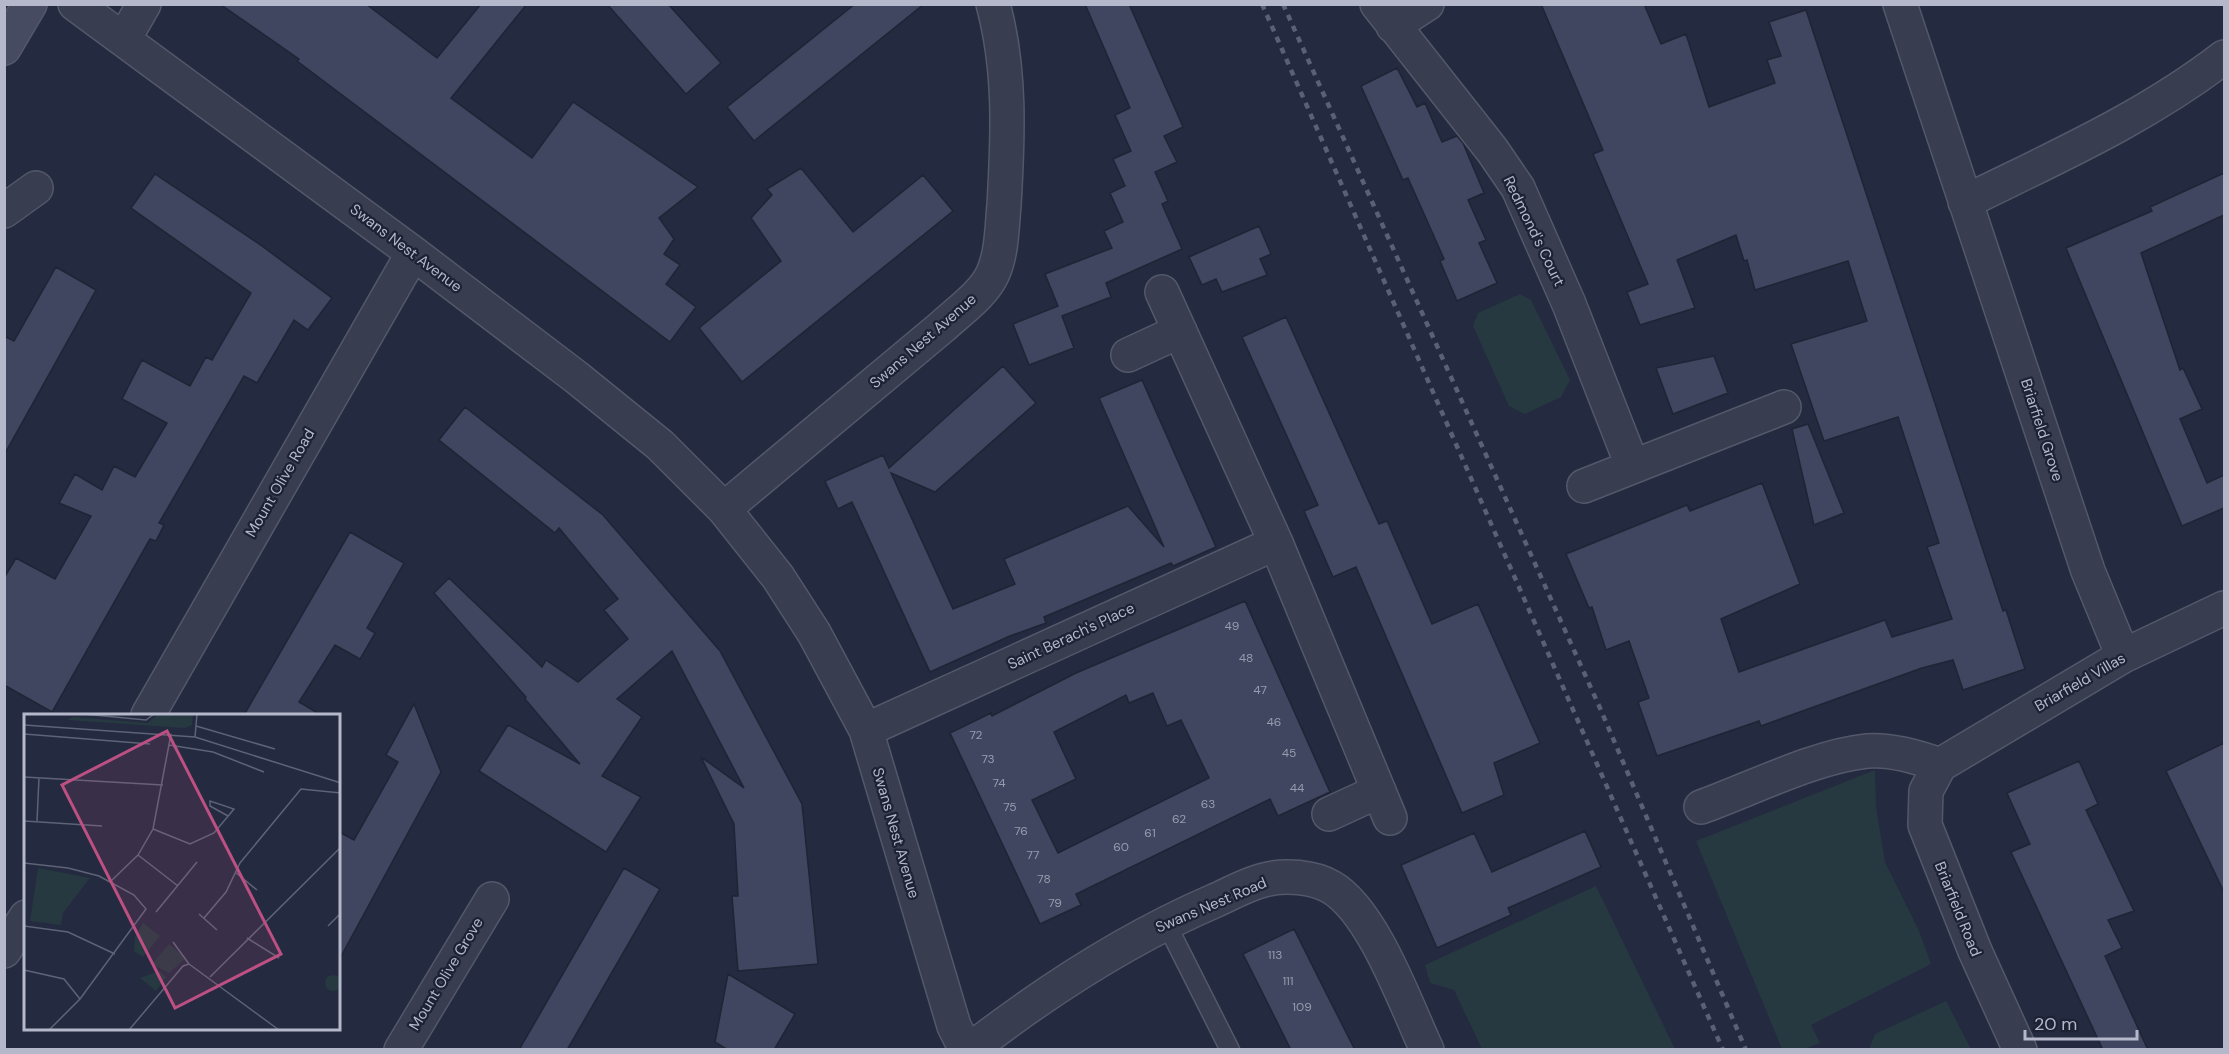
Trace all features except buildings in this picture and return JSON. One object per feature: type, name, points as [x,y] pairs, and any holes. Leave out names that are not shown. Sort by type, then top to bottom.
[{"type":"main road","points":[[4,48],[30,4]]},
{"type":"street","name":"Swans Nest Avenue","points":[[75,4],[413,253],[660,445],[724,509],[778,577],[814,633],[866,730],[954,1026],[968,1050]]},
{"type":"street","points":[[124,39],[144,4]]},
{"type":"street","name":"Swans Nest Avenue","points":[[724,509],[943,326],[972,300],[993,274],[1002,235],[1008,103],[1003,41],[993,4]]},
{"type":"street","name":"Redmond's Court","points":[[1427,4],[1385,15],[1492,150],[1518,188],[1569,304],[1632,465]]},
{"type":"street","name":"Briarfield Grove","points":[[1900,4],[2088,571],[2123,656]]},
{"type":"street","points":[[1965,202],[2114,129],[2195,80],[2224,57]]},
{"type":"street","points":[[4,211],[36,188]]},
{"type":"street","name":"Mount Olive Road","points":[[149,714],[413,253]]},
{"type":"street","points":[[1162,292],[1276,543],[1384,805],[1329,814]]},
{"type":"street","points":[[1128,355],[1180,331]]},
{"type":"street","points":[[1584,486],[1632,465],[1784,407]]},
{"type":"street","name":"Saint Berach's Place","points":[[866,730],[1276,543]]},
{"type":"street","name":"Briarfield Villas","points":[[1940,765],[2123,656],[2224,608]]},
{"type":"street","points":[[1701,807],[1830,758],[1869,751],[1920,758],[1940,765]]},
{"type":"street","name":"Briarfield Road","points":[[1940,765],[1926,791],[1925,825],[1975,951],[2020,1050]]},
{"type":"street","name":"Swans Nest Road","points":[[968,1050],[1023,1008],[1075,974],[1166,923],[1265,879],[1295,877],[1330,886],[1353,904],[1374,938],[1427,1050]]},
{"type":"street","name":"Mount Olive Grove","points":[[401,1050],[492,899]]},
{"type":"street","points":[[4,951],[24,920]]},
{"type":"lane","points":[[1166,923],[1230,1050]]},
{"type":"shaded area","points":[[1520,294],[1531,300],[1570,380],[1561,397],[1525,414],[1509,406],[1473,326],[1478,313]]},
{"type":"shaded area","points":[[1875,770],[1876,807],[1885,862],[1919,931],[1931,964],[1811,1025],[1820,1043],[1804,1049],[1782,1049],[1696,841]]},
{"type":"shaded area","points":[[1596,886],[1675,1049],[1482,1049],[1454,990],[1430,983],[1425,965]]},
{"type":"shaded area","points":[[1946,1001],[1971,1049],[1869,1049],[1875,1034]]},
{"type":"railway","points":[[1262,4],[1723,1050]]},
{"type":"railway","points":[[1283,4],[1600,708],[1746,1050]]}]
